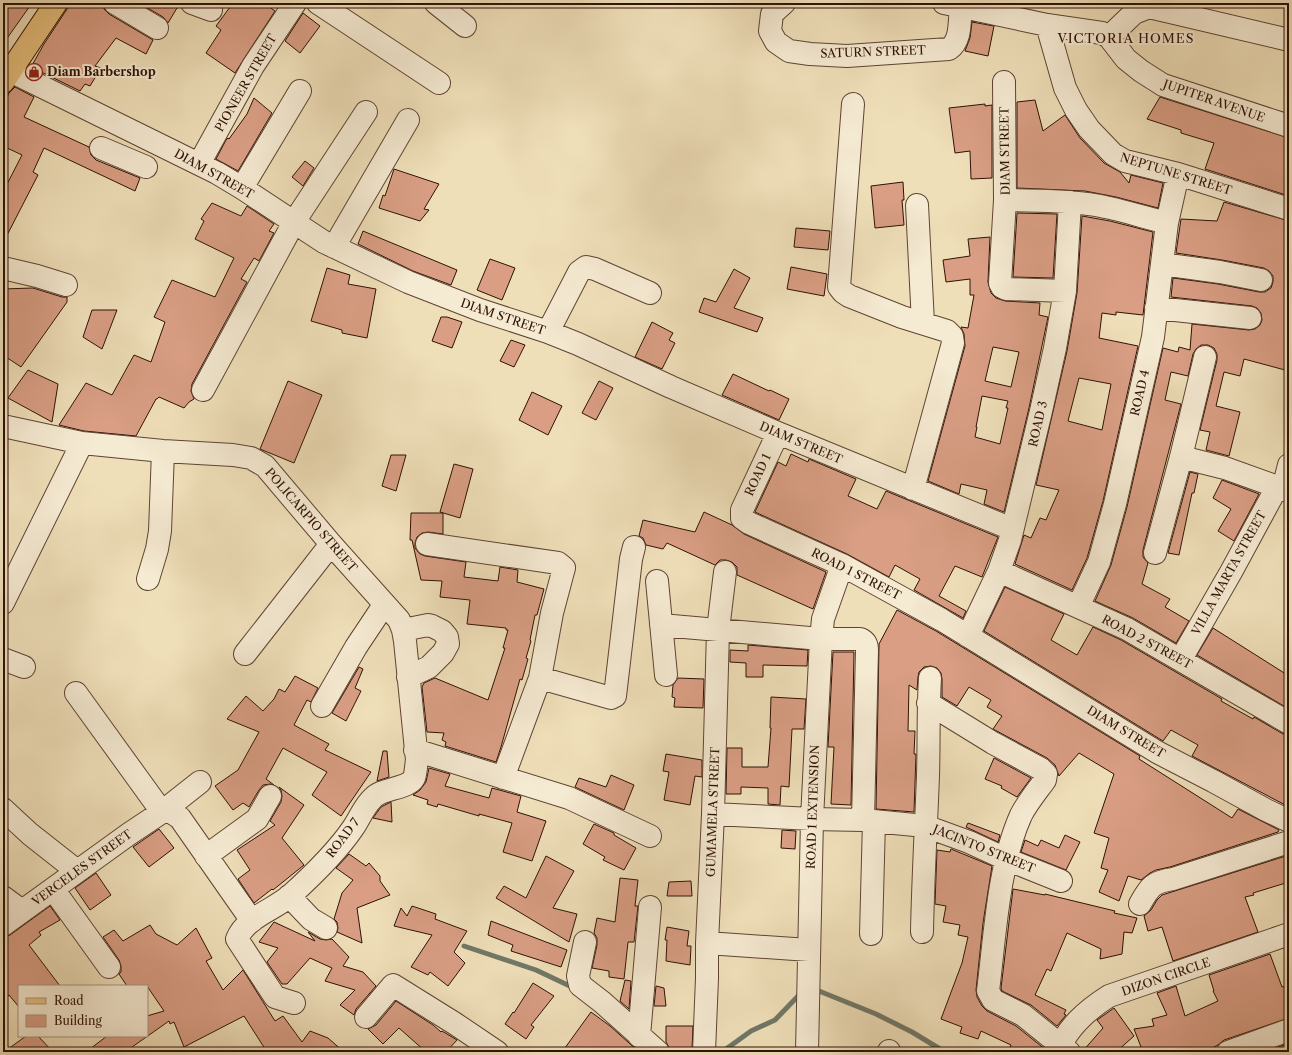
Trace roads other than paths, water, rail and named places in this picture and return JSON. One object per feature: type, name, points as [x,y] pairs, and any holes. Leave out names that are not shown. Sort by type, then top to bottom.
[{"type":"main road","points":[[7,76],[56,3]]},
{"type":"street","points":[[115,3],[157,28]]},
{"type":"street","name":"PIONEER STREET","points":[[199,164],[253,66],[295,3]]},
{"type":"street","points":[[318,3],[438,83]]},
{"type":"street","points":[[436,3],[465,26]]},
{"type":"street","name":"SATURN STREET","points":[[784,3],[772,14],[770,31],[776,42],[789,51],[810,54],[848,56],[949,49],[958,40],[953,4]]},
{"type":"street","points":[[953,4],[1047,25],[1102,33],[1108,37],[1134,13],[1149,7],[1289,40]]},
{"type":"street","name":"NEPTUNE STREET","points":[[1047,25],[1064,88],[1076,110],[1089,129],[1113,154],[1125,161],[1178,174],[1289,209]]},
{"type":"street","name":"JUPITER AVENUE","points":[[1108,37],[1126,59],[1163,85],[1289,126]]},
{"type":"street","name":"DIAM STREET","points":[[7,76],[147,138],[199,164],[242,188],[324,242],[408,282],[480,310],[548,332],[578,344],[671,387],[778,433],[1012,529]]},
{"type":"street","name":"DIAM STREET","points":[[1004,82],[1005,200],[1070,202],[1117,209],[1167,223]]},
{"type":"street","points":[[242,188],[300,92]]},
{"type":"street","points":[[853,104],[839,287],[849,296],[902,317],[923,322],[947,331],[952,336],[953,343],[913,489]]},
{"type":"street","points":[[203,390],[294,222],[366,112]]},
{"type":"street","points":[[334,246],[408,120]]},
{"type":"street","points":[[101,148],[140,165],[147,138]]},
{"type":"street","name":"ROAD 4","points":[[1078,607],[1099,562],[1153,337],[1167,223],[1178,174]]},
{"type":"street","points":[[1005,200],[1000,283],[1002,287],[1006,289],[1065,291]]},
{"type":"street","name":"ROAD 3","points":[[968,636],[999,571],[1010,540],[1053,355],[1065,291],[1070,202]]},
{"type":"street","points":[[917,205],[923,322]]},
{"type":"street","points":[[1162,264],[1220,272],[1261,280]]},
{"type":"street","points":[[548,332],[579,272],[586,267],[595,269],[650,293]]},
{"type":"street","points":[[3,268],[66,285]]},
{"type":"street","points":[[1156,308],[1250,318]]},
{"type":"street","points":[[1155,553],[1181,457],[1205,357]]},
{"type":"street","name":"POLICARPIO STREET","points":[[3,426],[82,443],[163,451],[233,455],[251,458],[265,466],[384,605],[399,620],[403,630],[415,750]]},
{"type":"street","name":"ROAD 1","points":[[742,518],[742,510],[778,433]]},
{"type":"street","points":[[3,603],[82,443]]},
{"type":"street","points":[[148,579],[157,549],[160,531],[163,451]]},
{"type":"street","points":[[1181,457],[1225,468],[1283,489]]},
{"type":"street","name":"VILLA MARTA STREET","points":[[1181,659],[1231,572],[1283,489],[1289,464]]},
{"type":"street","name":"ROAD 1 STREET","points":[[742,518],[749,523],[842,565],[968,636]]},
{"type":"street","points":[[245,654],[331,544]]},
{"type":"street","points":[[427,544],[558,563],[564,568],[552,613],[540,678],[503,778]]},
{"type":"street","points":[[540,678],[611,698],[614,696],[631,559],[634,547]]},
{"type":"street","name":"ROAD 1 EXTENSION","points":[[807,1052],[812,819],[821,639],[823,619],[842,565]]},
{"type":"street","name":"ROAD 2 STREET","points":[[999,571],[1127,629],[1289,723]]},
{"type":"street","name":"GUMAMELA STREET","points":[[704,1052],[718,630],[724,572]]},
{"type":"street","points":[[657,581],[666,675]]},
{"type":"street","points":[[322,706],[349,658],[384,605]]},
{"type":"street","points":[[403,630],[428,625],[442,631],[448,637],[448,644],[429,667],[408,677]]},
{"type":"street","points":[[661,625],[821,639],[863,640],[867,646],[868,820],[871,934]]},
{"type":"street","name":"DIAM STREET","points":[[968,636],[1157,752],[1289,821]]},
{"type":"street","points":[[3,658],[24,667]]},
{"type":"street","points":[[922,932],[928,775],[928,703],[930,678]]},
{"type":"street","points":[[76,693],[162,812],[171,812],[180,818],[252,921]]},
{"type":"street","points":[[928,703],[993,743],[1041,769],[1046,774],[1045,780],[1022,815],[1006,859],[999,899],[988,991],[993,1000],[1023,1015],[1063,1050]]},
{"type":"street","points":[[415,750],[569,798],[650,836]]},
{"type":"street","name":"ROAD 7","points":[[294,1003],[274,997],[237,939],[240,931],[289,896],[330,858],[353,828],[367,804],[375,796],[412,780],[415,777],[415,750]]},
{"type":"street","name":"VERCELES STREET","points":[[3,925],[162,812],[200,782]]},
{"type":"street","points":[[206,856],[257,819],[270,796]]},
{"type":"street","points":[[3,809],[30,834],[77,871]]},
{"type":"street","name":"JACINTO STREET","points":[[713,814],[868,820],[925,826],[969,842],[1006,859],[1061,881]]},
{"type":"street","points":[[1140,904],[1152,885],[1160,881],[1173,879],[1289,842]]},
{"type":"street","points":[[53,889],[109,967]]},
{"type":"street","points":[[289,896],[311,919],[326,928]]},
{"type":"street","points":[[3,897],[22,911]]},
{"type":"street","points":[[639,1036],[650,907]]},
{"type":"street","name":"DIZON CIRCLE","points":[[1063,1050],[1081,1016],[1109,996],[1289,934]]},
{"type":"street","points":[[585,942],[578,976],[580,985],[602,1002],[658,1052]]},
{"type":"street","points":[[707,943],[809,950]]},
{"type":"street","points":[[366,1017],[393,985],[497,1052]]},
{"type":"street","points":[[1228,1052],[1289,1030]]},
{"type":"waterway","points":[[464,946],[536,970],[574,988]]},
{"type":"waterway","points":[[814,989],[876,1014],[912,1032],[945,1052]]},
{"type":"waterway","points":[[722,1052],[751,1031],[775,1020],[801,993]]},
{"type":"place","name":"Diam Barbershop","points":[[34,72]]},
{"type":"district","name":"VICTORIA HOMES","points":[[1126,38]]}]
